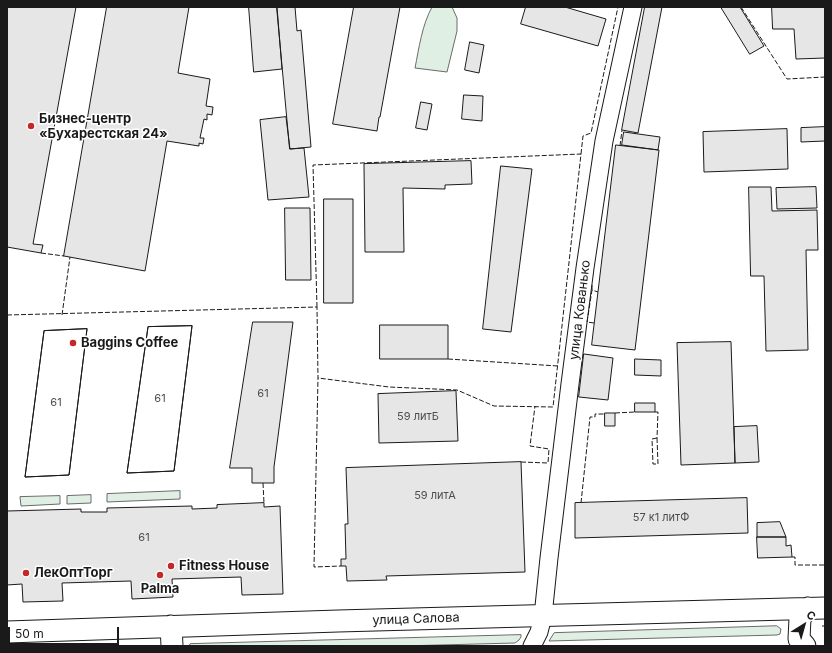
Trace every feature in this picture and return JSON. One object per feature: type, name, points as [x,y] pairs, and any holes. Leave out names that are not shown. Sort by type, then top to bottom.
[{"type":"main road","name":"улица Салова","points":[[7,632],[42,638],[172,636],[543,616],[816,608]]},
{"type":"main road","points":[[805,646],[799,639],[800,618],[816,608]]},
{"type":"street","name":"улица Кованько","points":[[532,646],[539,632],[543,616],[585,268],[604,142],[633,7]]},
{"type":"green space","points":[[432,7],[452,7],[457,18],[457,31],[447,72],[415,68],[423,29]]},
{"type":"green space","points":[[180,491],[180,499],[107,502],[107,494]]},
{"type":"green space","points":[[91,495],[91,503],[67,504],[67,496]]},
{"type":"green space","points":[[60,496],[60,504],[21,506],[20,497]]},
{"type":"green space","points":[[777,626],[781,629],[780,634],[777,635],[549,641],[554,633]]},
{"type":"green space","points":[[521,635],[519,640],[515,643],[401,646],[189,646],[190,644]]},
{"type":"building","name":"Бизнес-центр «Бухарестская 24»","points":[[7,7],[76,7],[33,244],[43,245],[41,253],[7,247]]},
{"type":"building","points":[[107,7],[189,7],[178,73],[210,79],[206,106],[213,107],[212,115],[207,114],[207,120],[204,119],[200,138],[204,138],[203,144],[199,143],[199,146],[167,141],[145,271],[64,256]]},
{"type":"building","points":[[249,7],[277,7],[282,69],[254,72]]},
{"type":"building","points":[[277,7],[295,7],[297,31],[301,30],[311,147],[290,149]]},
{"type":"building","points":[[354,7],[400,7],[377,131],[333,124]]},
{"type":"building","points":[[526,7],[565,7],[606,19],[598,46],[521,24]]},
{"type":"building","points":[[645,7],[662,7],[638,133],[622,130]]},
{"type":"building","points":[[721,7],[740,7],[764,46],[750,54]]},
{"type":"building","points":[[772,7],[825,7],[825,58],[796,59],[794,29],[773,29]]},
{"type":"building","points":[[470,42],[484,45],[479,73],[465,70]]},
{"type":"building","points":[[464,95],[483,96],[482,121],[462,119]]},
{"type":"building","points":[[421,102],[432,104],[427,130],[416,128]]},
{"type":"building","points":[[286,117],[290,149],[304,148],[309,197],[268,200],[260,120]]},
{"type":"building","points":[[825,127],[825,141],[801,142],[801,128]]},
{"type":"building","points":[[787,129],[788,169],[704,172],[703,132]]},
{"type":"building","points":[[624,132],[660,137],[658,150],[622,145]]},
{"type":"building","points":[[616,145],[659,150],[635,350],[592,345]]},
{"type":"building","points":[[471,161],[472,184],[445,185],[445,189],[403,188],[404,252],[365,252],[364,164]]},
{"type":"building","points":[[501,166],[532,169],[511,332],[483,329]]},
{"type":"building","points":[[749,187],[771,187],[772,211],[817,210],[818,250],[806,250],[808,350],[766,351],[764,276],[751,276]]},
{"type":"building","points":[[816,187],[817,208],[777,209],[776,188]]},
{"type":"building","points":[[324,199],[353,199],[353,303],[324,303]]},
{"type":"building","points":[[285,208],[310,208],[311,280],[286,280]]},
{"type":"building","points":[[253,322],[293,322],[274,467],[274,483],[252,483],[252,468],[230,468]]},
{"type":"building","points":[[380,325],[448,325],[448,359],[380,359]]},
{"type":"building","points":[[192,326],[174,471],[127,473],[148,327]]},
{"type":"building","points":[[192,326],[174,471],[127,473],[148,327]]},
{"type":"building","points":[[87,329],[69,475],[25,477],[44,331]]},
{"type":"building","points":[[87,329],[69,475],[25,477],[44,331]]},
{"type":"building","points":[[731,342],[735,463],[681,465],[677,343]]},
{"type":"building","points":[[584,354],[613,358],[608,400],[579,397]]},
{"type":"building","points":[[635,359],[661,360],[661,376],[635,375]]},
{"type":"building","points":[[456,391],[458,441],[379,443],[378,394]]},
{"type":"building","points":[[635,403],[655,403],[655,412],[635,412]]},
{"type":"building","points":[[605,413],[615,413],[615,426],[605,426]]},
{"type":"building","points":[[757,426],[759,462],[735,463],[734,427]]},
{"type":"building","points":[[521,462],[525,572],[386,576],[387,580],[347,581],[346,566],[341,566],[341,559],[346,559],[345,524],[348,524],[346,468]]},
{"type":"building","points":[[747,498],[748,533],[575,538],[575,503]]},
{"type":"building","points":[[264,503],[264,507],[280,506],[283,594],[242,595],[241,577],[172,579],[173,597],[132,599],[131,581],[62,583],[63,601],[23,602],[22,584],[7,585],[7,511],[81,509],[81,512],[107,512],[107,508],[192,506],[192,509],[217,508],[217,505]]},
{"type":"building","points":[[780,522],[786,537],[757,537],[757,523]]},
{"type":"building","points":[[757,537],[786,537],[786,546],[791,545],[792,557],[758,558]]},
{"type":"fence","points":[[581,154],[583,136],[591,133],[618,7]]},
{"type":"fence","points":[[741,7],[787,79],[825,77]]},
{"type":"fence","points":[[620,146],[622,130]]},
{"type":"fence","points":[[317,307],[313,165],[581,154],[553,407],[494,406],[457,390],[389,387],[318,378]]},
{"type":"fence","points":[[41,253],[64,256]]},
{"type":"fence","points":[[62,315],[70,257]]},
{"type":"fence","points":[[592,285],[592,290]]},
{"type":"fence","points":[[594,323],[587,322],[592,290],[598,292]]},
{"type":"fence","points":[[7,315],[317,307],[318,378],[314,567],[341,566]]},
{"type":"fence","points":[[448,359],[558,366]]},
{"type":"fence","points":[[521,462],[548,463],[549,449],[530,446],[535,406]]},
{"type":"fence","points":[[615,413],[635,412]]},
{"type":"fence","points":[[655,412],[658,412],[657,438]]},
{"type":"fence","points":[[581,503],[590,417],[595,417],[595,414],[605,414]]},
{"type":"fence","points":[[657,438],[658,464],[653,464],[652,439],[657,438]]},
{"type":"fence","points":[[263,483],[264,503]]},
{"type":"fence","points":[[792,557],[795,557],[795,565],[825,565]]},
{"type":"place","name":"Бизнес-центр «Бухарестская 24»","points":[[31,126]]},
{"type":"place","name":"Baggins Coffee","points":[[73,343]]},
{"type":"place","name":"Fitness House","points":[[171,566]]},
{"type":"place","name":"ЛекОптТорг","points":[[26,573]]},
{"type":"place","name":"Palma","points":[[160,575]]}]
